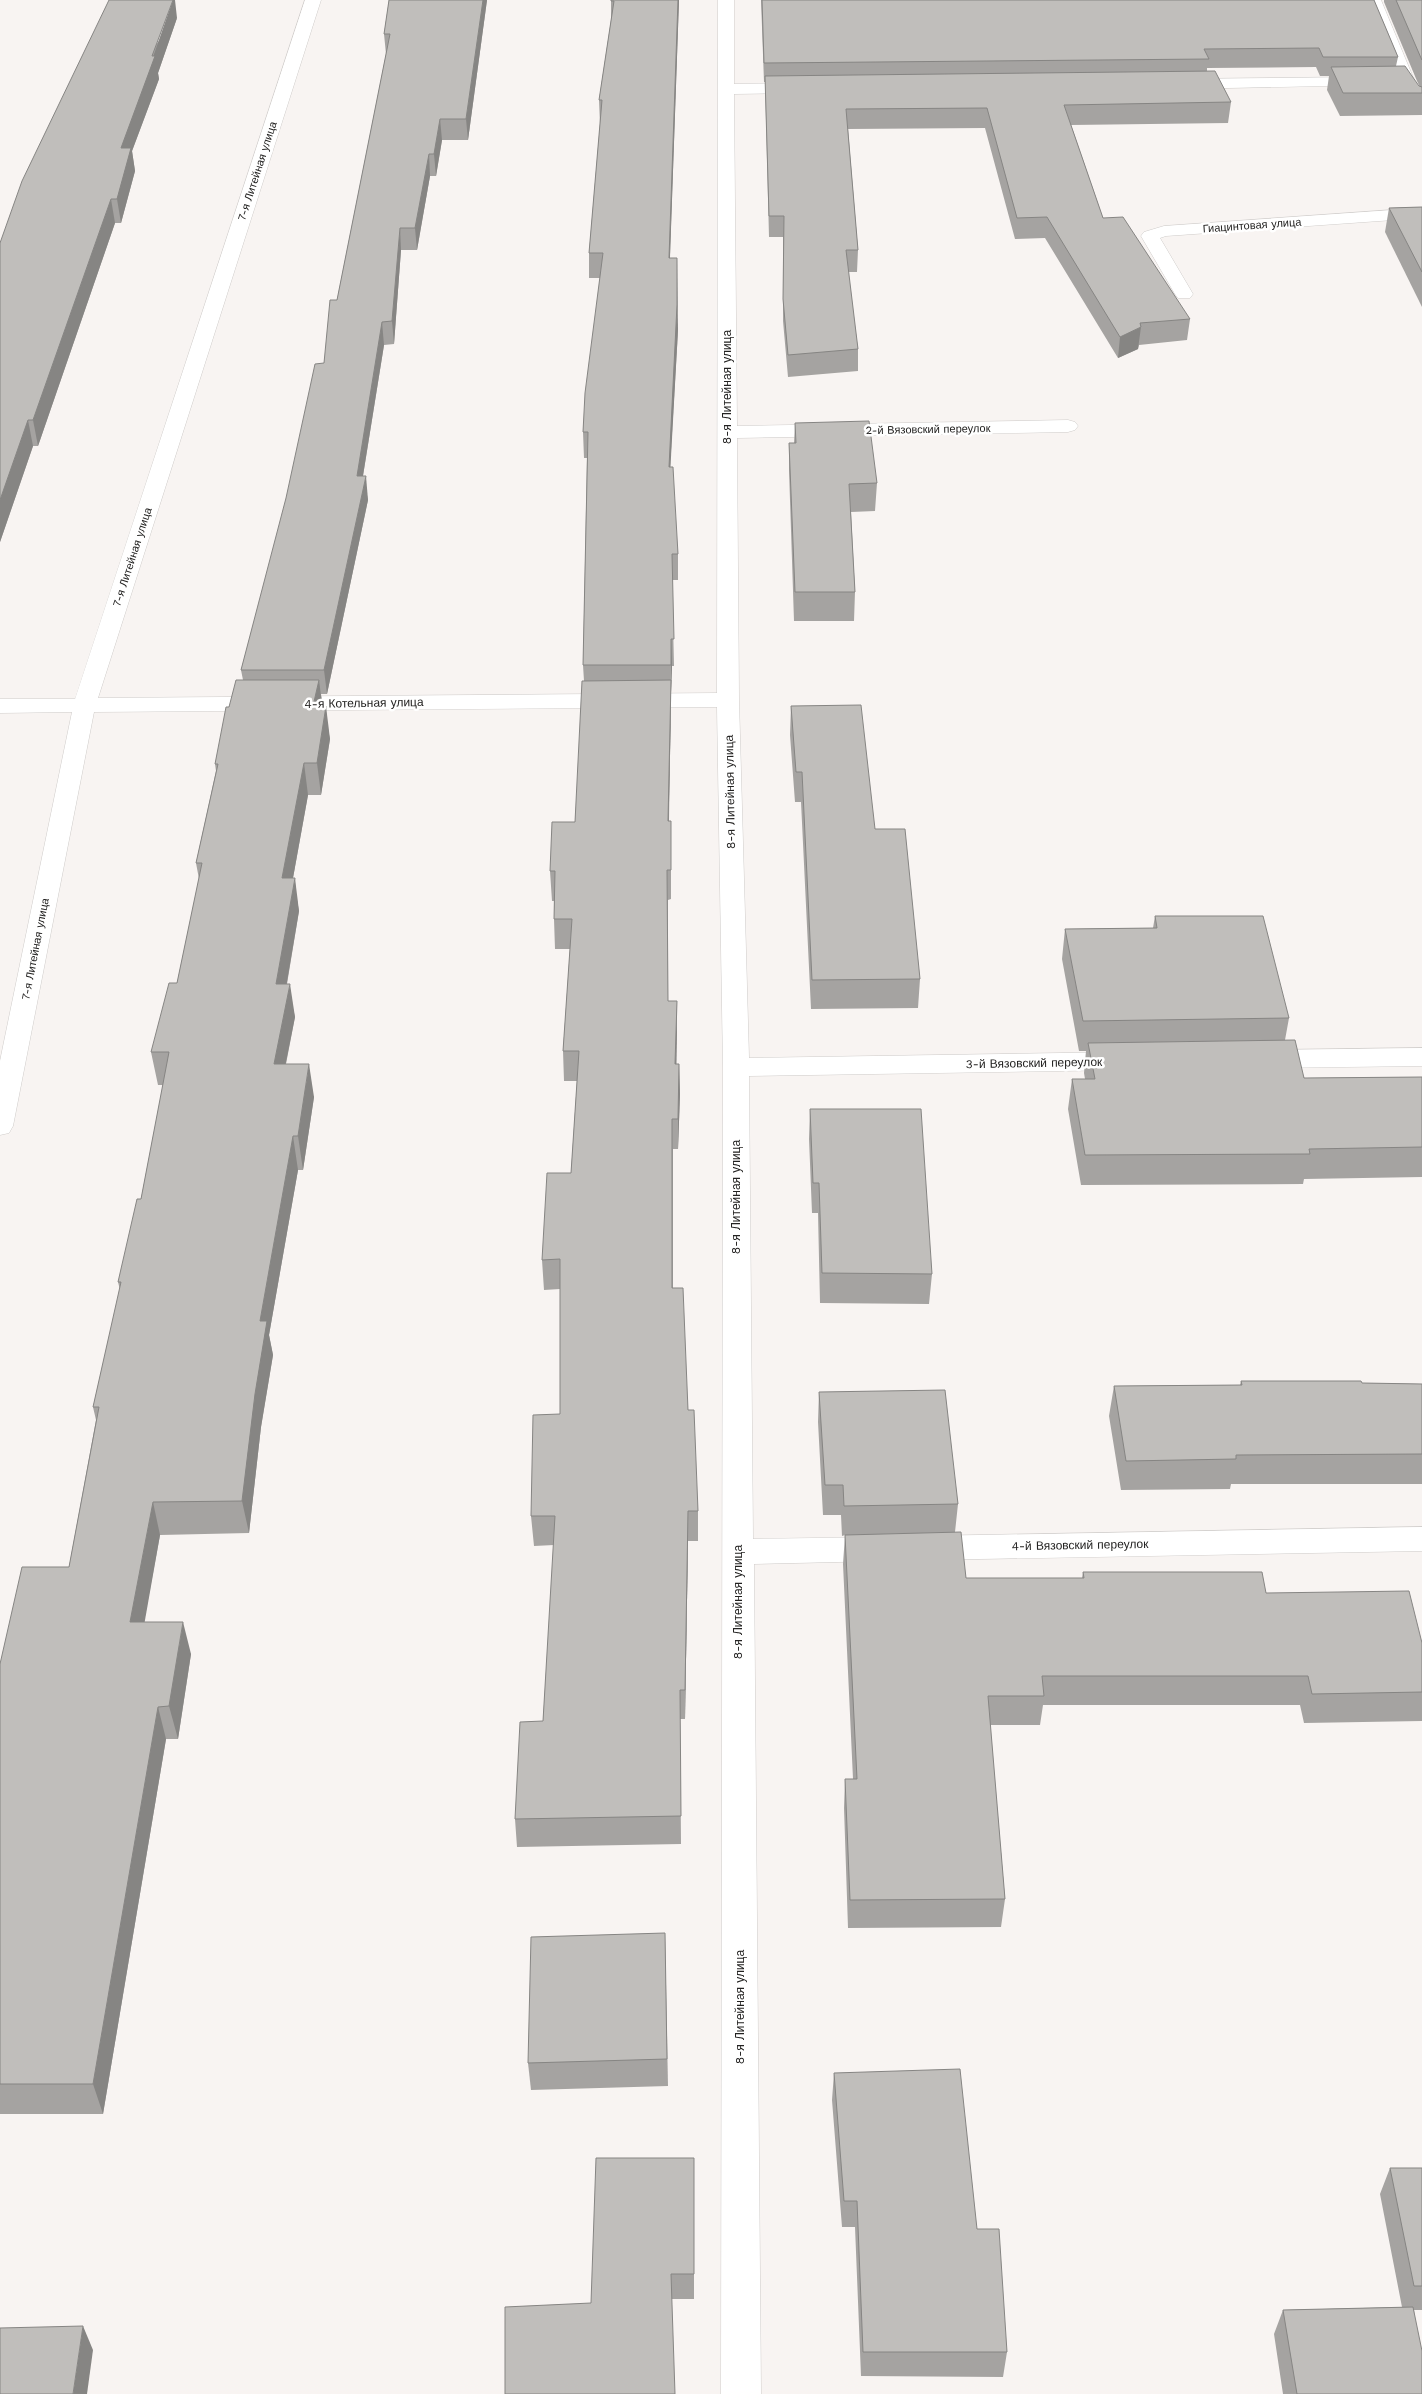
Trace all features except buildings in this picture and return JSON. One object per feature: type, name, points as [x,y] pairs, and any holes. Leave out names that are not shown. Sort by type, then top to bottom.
[{"type":"street","name":"7-я Литейная улица","points":[[0,1126],[84,706],[313,0]]},
{"type":"street","name":"8-я Литейная улица","points":[[726,0],[728,700],[736,1067],[741,2394]]},
{"type":"street","points":[[1373,0],[1408,82],[1422,105]]},
{"type":"street","points":[[1171,84],[1408,82]]},
{"type":"street","points":[[727,89],[816,88]]},
{"type":"street","name":"Гиацинтовая улица","points":[[1184,294],[1150,236],[1164,231],[1422,214]]},
{"type":"street","name":"2-й Вязовский переулок","points":[[728,432],[1068,426]]},
{"type":"street","name":"4-я Котельная улица","points":[[0,706],[728,700]]},
{"type":"street","points":[[1243,1059],[1422,1057]]},
{"type":"street","name":"3-й Вязовский переулок","points":[[736,1067],[1144,1061]]},
{"type":"street","name":"4-й Вязовский переулок","points":[[738,1552],[1422,1539]]}]
